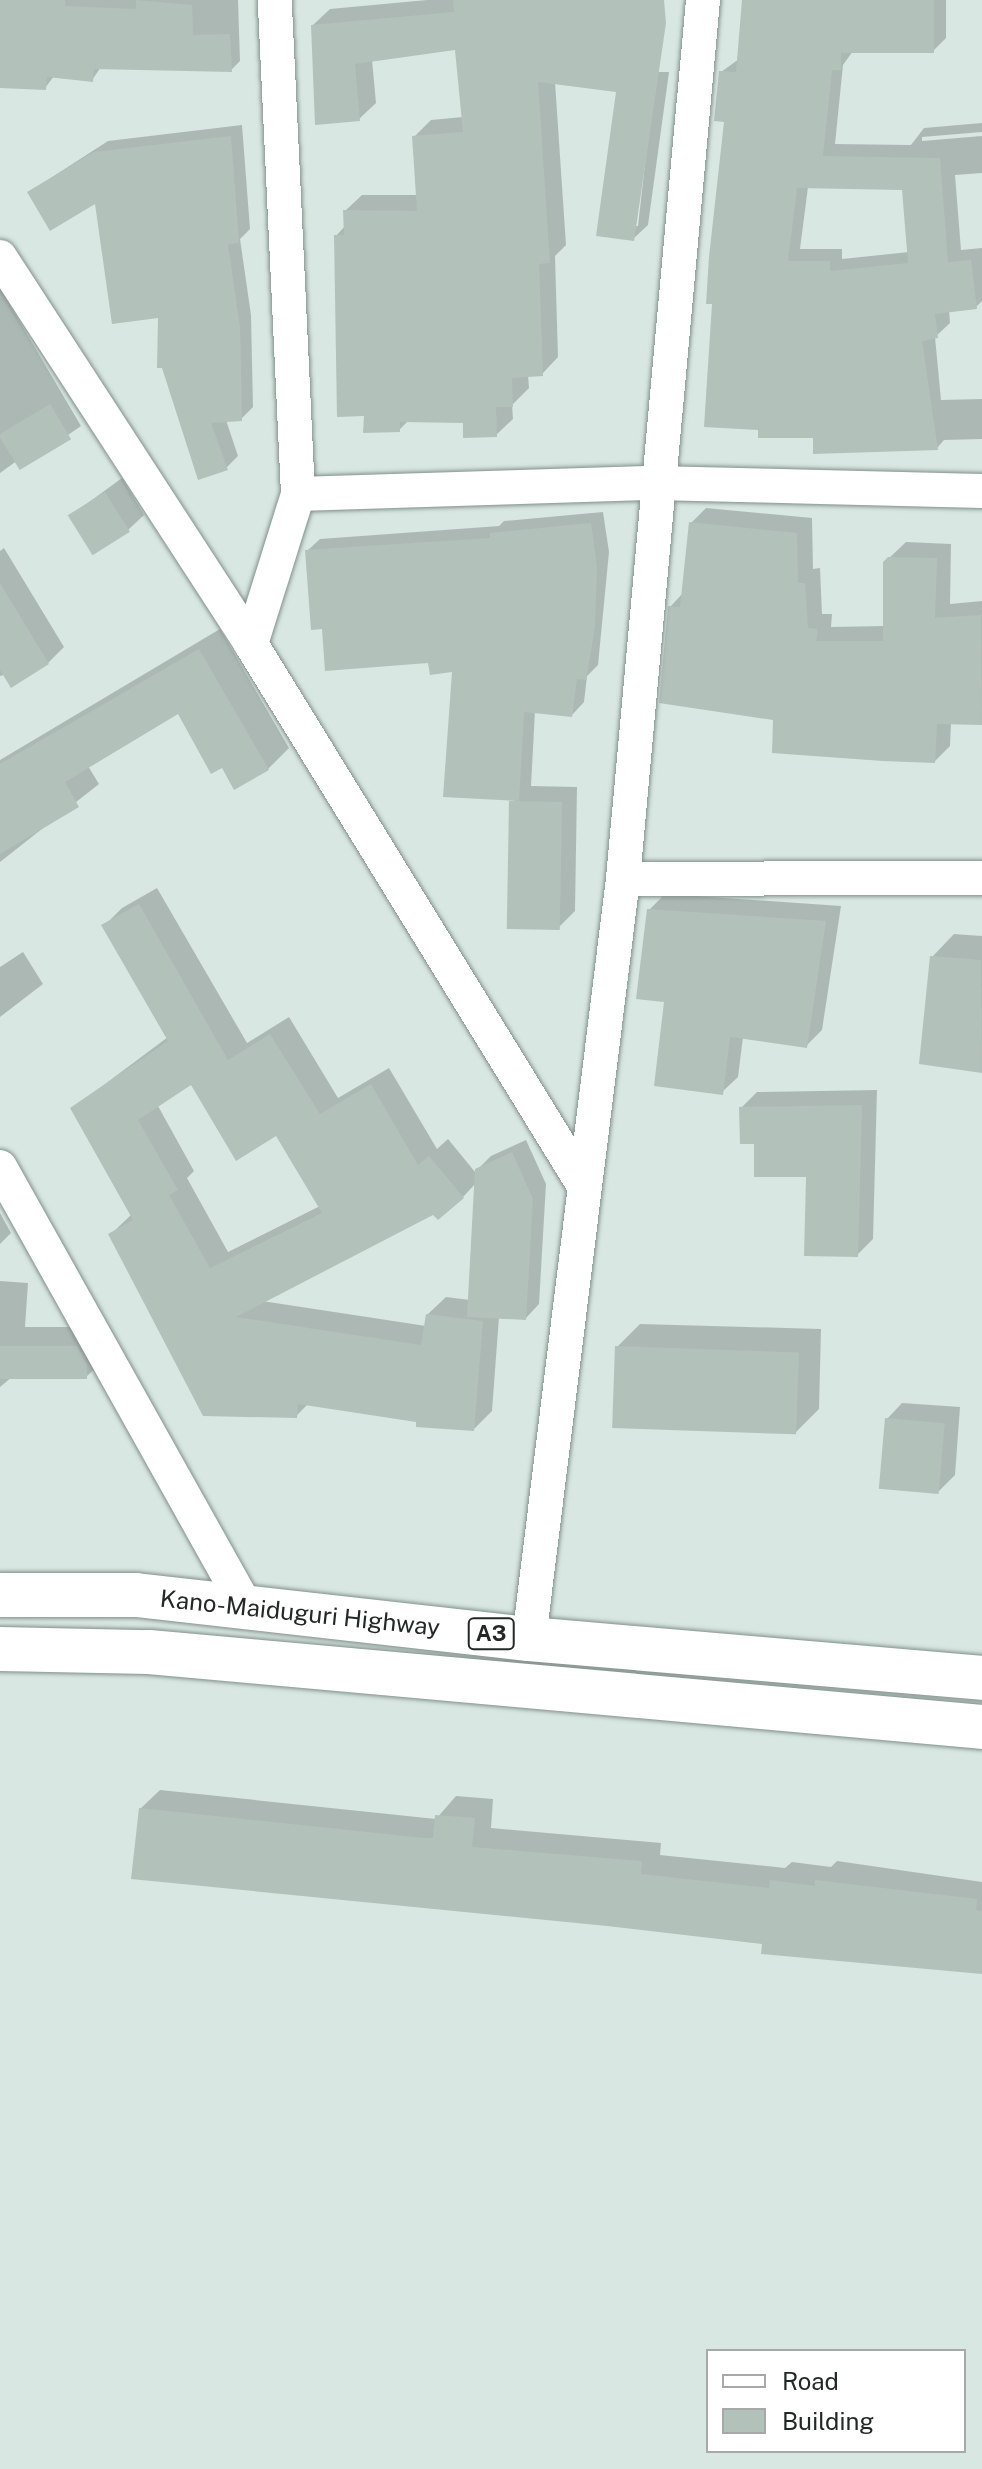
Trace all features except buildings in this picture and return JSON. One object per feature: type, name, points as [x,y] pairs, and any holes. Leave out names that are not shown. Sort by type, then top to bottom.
[{"type":"highway","name":"Kano-Maiduguri Highway","points":[[0,1595],[136,1595],[529,1639],[982,1678]]},
{"type":"highway","name":"Kano-Maiduguri Highway","points":[[0,1649],[149,1652],[982,1727]]},
{"type":"street","points":[[251,644],[298,494],[275,0]]},
{"type":"street","points":[[529,1639],[623,879],[655,483],[703,0]]},
{"type":"street","points":[[0,257],[251,644],[583,1184]]},
{"type":"street","points":[[298,494],[655,483],[982,491]]},
{"type":"street","points":[[623,879],[982,878]]},
{"type":"street","points":[[0,1167],[246,1607]]}]
